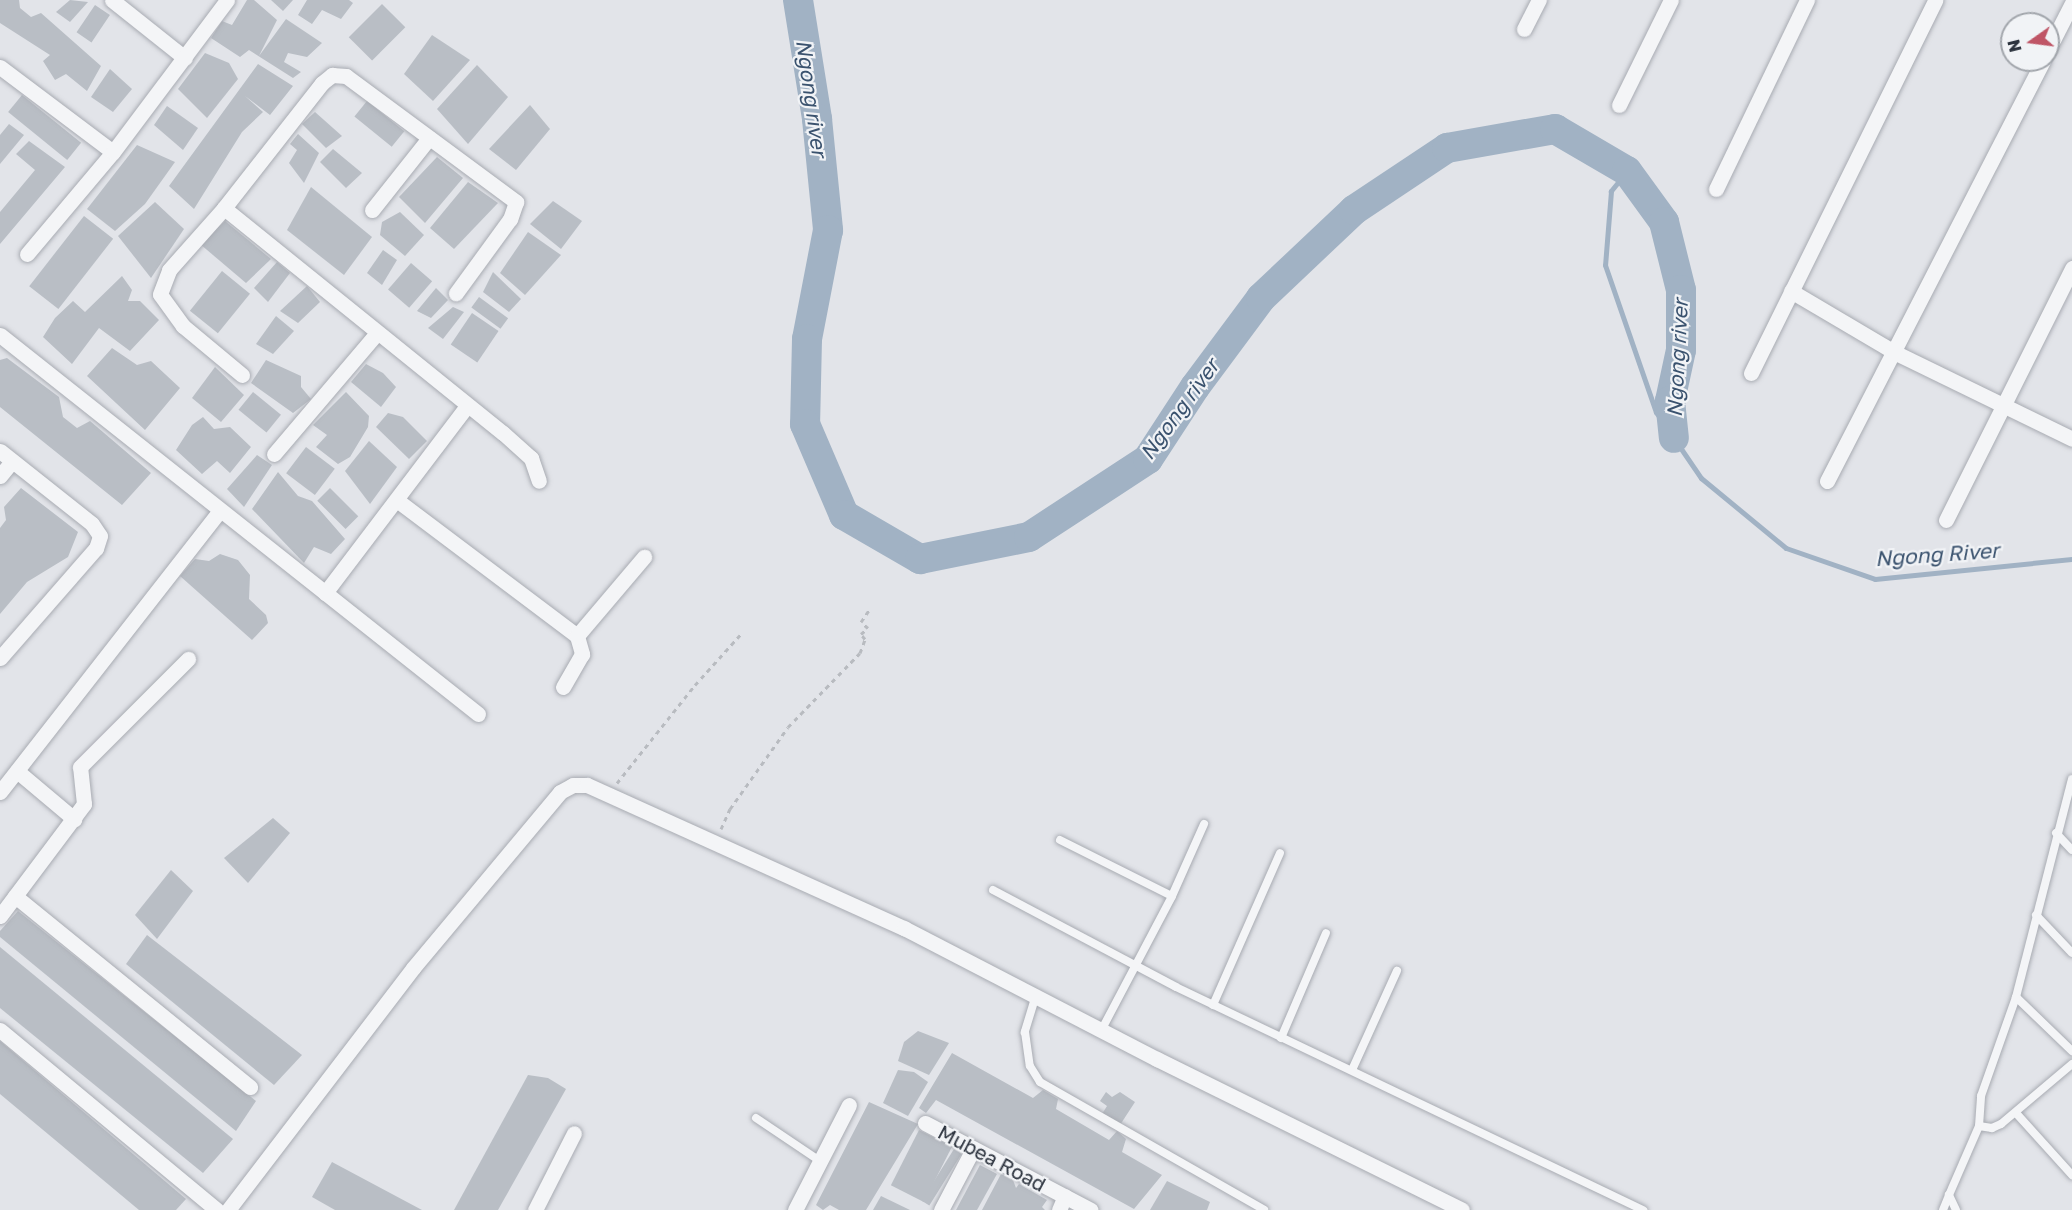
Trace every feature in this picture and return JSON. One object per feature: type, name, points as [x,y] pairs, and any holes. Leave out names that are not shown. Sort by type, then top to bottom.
[{"type":"street","points":[[112,0],[184,58]]},
{"type":"street","points":[[27,254],[113,152],[227,0]]},
{"type":"street","points":[[1524,29],[1539,0]]},
{"type":"street","points":[[1618,105],[1671,0]]},
{"type":"street","points":[[1716,189],[1808,0]]},
{"type":"street","points":[[1751,373],[1935,0]]},
{"type":"street","points":[[2060,26],[2072,3]]},
{"type":"street","points":[[1827,481],[2037,72]]},
{"type":"street","points":[[242,375],[183,326],[160,294],[168,270],[224,208],[310,96],[332,75],[356,81],[516,202],[510,219],[456,293]]},
{"type":"street","points":[[3,76],[113,152]]},
{"type":"street","points":[[372,210],[429,138]]},
{"type":"street","points":[[224,208],[531,458],[539,481]]},
{"type":"street","points":[[1946,520],[2072,268]]},
{"type":"street","points":[[1791,291],[1894,351],[2072,439]]},
{"type":"street","points":[[274,454],[377,333]]},
{"type":"street","points":[[0,335],[219,512],[478,714]]},
{"type":"street","points":[[325,593],[398,501],[467,406]]},
{"type":"street","points":[[0,476],[6,456],[92,524],[100,536],[96,548],[0,658]]},
{"type":"street","points":[[398,501],[577,636],[582,654],[563,687]]},
{"type":"street","points":[[0,792],[219,512]]},
{"type":"street","points":[[577,636],[644,557]]},
{"type":"street","points":[[0,916],[84,804],[80,767],[188,659]]},
{"type":"street","points":[[17,771],[74,819]]},
{"type":"street","points":[[228,1210],[414,968],[560,792],[573,785],[587,784],[714,844],[866,909],[1462,1210]]},
{"type":"street","points":[[15,896],[250,1087]]},
{"type":"street","points":[[0,1030],[217,1210]]},
{"type":"street","points":[[795,1210],[818,1159],[849,1105]]},
{"type":"street","name":"Mubea Road","points":[[925,1123],[1062,1203],[1091,1210]]},
{"type":"street","points":[[536,1210],[573,1133]]},
{"type":"street","points":[[941,1210],[972,1149]]},
{"type":"lane","points":[[1943,1210],[1979,1126],[1981,1096],[2016,997],[2056,833],[2072,779]]},
{"type":"lane","points":[[1102,1029],[1172,896],[1204,824]]},
{"type":"lane","points":[[2056,833],[2072,850]]},
{"type":"lane","points":[[1060,840],[1172,896]]},
{"type":"lane","points":[[1213,1005],[1280,853]]},
{"type":"lane","points":[[993,890],[1213,1005],[1643,1210]]},
{"type":"lane","points":[[2036,915],[2072,953]]},
{"type":"lane","points":[[1281,1038],[1326,933]]},
{"type":"lane","points":[[1352,1070],[1397,971]]},
{"type":"lane","points":[[1036,994],[1025,1032],[1030,1066],[1040,1082],[1264,1210]]},
{"type":"lane","points":[[2016,997],[2072,1051]]},
{"type":"lane","points":[[1979,1126],[1992,1128],[2016,1113],[2072,1064]]},
{"type":"lane","points":[[2016,1113],[2072,1175]]},
{"type":"lane","points":[[756,1118],[818,1159]]},
{"type":"lane","points":[[1950,1192],[1956,1210]]},
{"type":"path","points":[[714,844],[730,809],[788,727],[860,652],[865,639],[861,634],[868,628],[861,622],[869,610]]},
{"type":"path","points":[[609,794],[689,692],[741,634]]},
{"type":"building","points":[[0,0],[19,0],[20,8],[31,17],[41,13],[101,66],[87,91],[66,74],[55,80],[43,61],[50,55],[0,23]]},
{"type":"building","points":[[70,0],[88,2],[70,22],[56,12]]},
{"type":"building","points":[[247,0],[254,0],[277,20],[259,56],[286,19],[322,43],[307,57],[288,53],[284,62],[301,72],[293,78],[249,50],[240,57],[211,38],[222,21],[232,25]]},
{"type":"building","points":[[271,0],[293,0],[283,11]]},
{"type":"building","points":[[307,0],[349,0],[353,3],[341,19],[322,10],[312,24],[298,15]]},
{"type":"building","points":[[382,4],[405,27],[372,61],[349,37]]},
{"type":"building","points":[[95,5],[110,15],[91,42],[77,32]]},
{"type":"building","points":[[432,35],[470,60],[433,101],[404,74]]},
{"type":"building","points":[[205,53],[229,63],[238,79],[207,118],[178,89]]},
{"type":"building","points":[[258,64],[293,86],[270,115],[245,96],[263,112],[242,132],[194,209],[169,186]]},
{"type":"building","points":[[477,65],[508,97],[468,144],[437,109]]},
{"type":"building","points":[[110,69],[132,89],[113,112],[91,97]]},
{"type":"building","points":[[22,95],[81,143],[67,160],[8,112]]},
{"type":"building","points":[[367,101],[404,131],[392,147],[354,117]]},
{"type":"building","points":[[530,105],[550,129],[516,170],[489,149]]},
{"type":"building","points":[[167,106],[198,128],[183,150],[154,125]]},
{"type":"building","points":[[315,112],[342,136],[326,148],[302,124]]},
{"type":"building","points":[[9,124],[24,135],[0,164],[0,135]]},
{"type":"building","points":[[298,134],[319,153],[304,183],[289,163],[297,150],[290,144]]},
{"type":"building","points":[[29,141],[65,167],[0,244],[0,212],[35,170],[16,154]]},
{"type":"building","points":[[137,145],[175,162],[145,204],[115,231],[87,209]]},
{"type":"building","points":[[333,149],[362,173],[346,188],[320,162]]},
{"type":"building","points":[[437,157],[463,178],[425,223],[399,197]]},
{"type":"building","points":[[468,182],[498,203],[454,249],[430,228]]},
{"type":"building","points":[[311,187],[372,237],[344,275],[287,230]]},
{"type":"building","points":[[553,201],[582,221],[561,249],[530,224]]},
{"type":"building","points":[[155,202],[184,229],[151,278],[118,236]]},
{"type":"building","points":[[400,212],[424,235],[405,256],[380,235],[382,222]]},
{"type":"building","points":[[84,216],[113,239],[58,309],[29,286]]},
{"type":"building","points":[[225,221],[271,259],[246,283],[200,244]]},
{"type":"building","points":[[528,232],[561,255],[525,295],[500,273]]},
{"type":"building","points":[[383,250],[397,260],[382,285],[367,273]]},
{"type":"building","points":[[277,262],[290,273],[268,302],[254,288]]},
{"type":"building","points":[[411,263],[432,281],[409,308],[388,289]]},
{"type":"building","points":[[222,271],[250,294],[218,333],[190,311]]},
{"type":"building","points":[[493,272],[521,299],[509,312],[483,292]]},
{"type":"building","points":[[122,276],[132,290],[128,301],[140,301],[159,320],[130,351],[99,328],[72,364],[43,337],[55,318],[73,301],[85,312]]},
{"type":"building","points":[[307,286],[320,302],[298,323],[280,311]]},
{"type":"building","points":[[436,288],[448,300],[431,318],[417,311]]},
{"type":"building","points":[[479,297],[508,318],[500,329],[471,308]]},
{"type":"building","points":[[453,307],[464,312],[443,339],[428,328]]},
{"type":"building","points":[[472,313],[499,331],[477,362],[451,345]]},
{"type":"building","points":[[276,316],[294,331],[273,354],[256,344]]},
{"type":"building","points":[[112,348],[137,365],[151,361],[180,388],[145,430],[87,376]]},
{"type":"building","points":[[7,358],[59,397],[63,417],[77,428],[90,421],[151,473],[122,505],[0,407],[0,360]]},
{"type":"building","points":[[266,360],[301,376],[301,387],[311,399],[293,413],[251,383]]},
{"type":"building","points":[[366,364],[383,373],[396,387],[381,407],[351,382]]},
{"type":"building","points":[[215,367],[244,395],[221,422],[192,398]]},
{"type":"building","points":[[253,392],[281,415],[267,433],[239,410]]},
{"type":"building","points":[[346,392],[369,416],[368,427],[350,457],[338,464],[316,447],[327,435],[313,425]]},
{"type":"building","points":[[388,413],[403,417],[427,441],[409,459],[376,427]]},
{"type":"building","points":[[203,417],[214,429],[230,427],[251,447],[230,473],[217,461],[202,474],[176,450],[192,425]]},
{"type":"building","points":[[369,441],[397,467],[370,504],[345,471]]},
{"type":"building","points":[[306,447],[335,469],[315,495],[286,473]]},
{"type":"building","points":[[257,455],[272,465],[244,507],[227,489]]},
{"type":"building","points":[[278,472],[298,496],[312,501],[345,539],[331,554],[314,547],[304,563],[252,509]]},
{"type":"building","points":[[21,488],[78,532],[68,557],[27,582],[0,614],[0,528],[6,520],[4,507]]},
{"type":"building","points":[[330,488],[358,516],[346,529],[317,501]]},
{"type":"building","points":[[220,554],[238,560],[250,575],[249,599],[266,615],[268,623],[252,640],[180,576],[195,559],[209,561]]},
{"type":"building","points":[[273,818],[290,833],[248,883],[224,858]]},
{"type":"building","points":[[171,870],[193,891],[157,939],[135,915]]},
{"type":"building","points":[[18,911],[256,1101],[236,1131],[0,937],[0,931]]},
{"type":"building","points":[[147,935],[302,1055],[274,1085],[126,964]]},
{"type":"building","points":[[0,947],[233,1139],[203,1173],[0,1008]]},
{"type":"building","points":[[918,1031],[949,1043],[929,1075],[898,1061],[904,1042]]},
{"type":"building","points":[[0,1041],[186,1199],[176,1210],[139,1210],[0,1094]]},
{"type":"building","points":[[952,1053],[1033,1098],[1043,1090],[1058,1099],[1056,1109],[1109,1140],[1117,1131],[1126,1139],[1122,1152],[1162,1175],[1134,1209],[936,1100],[926,1113],[919,1108]]},
{"type":"building","points":[[898,1070],[914,1072],[928,1082],[908,1116],[883,1103]]},
{"type":"building","points":[[528,1075],[548,1078],[566,1089],[498,1210],[454,1210]]},
{"type":"building","points":[[1106,1092],[1112,1097],[1120,1092],[1135,1102],[1120,1125],[1102,1114],[1107,1106],[1100,1101]]},
{"type":"building","points":[[869,1102],[918,1124],[866,1210],[839,1210],[830,1205],[823,1210],[816,1205]]},
{"type":"building","points":[[919,1130],[952,1147],[924,1202],[891,1185]]},
{"type":"building","points":[[954,1149],[962,1154],[929,1206],[922,1201]]},
{"type":"building","points":[[332,1162],[422,1210],[335,1210],[312,1197]]},
{"type":"building","points":[[980,1165],[997,1174],[977,1210],[956,1210]]},
{"type":"building","points":[[1001,1174],[1013,1180],[1016,1188],[1019,1184],[1047,1200],[1042,1207],[1045,1210],[982,1210]]},
{"type":"building","points":[[1167,1181],[1210,1202],[1207,1210],[1150,1210]]},
{"type":"building","points":[[881,1196],[910,1210],[873,1210]]},
{"type":"waterway","name":"Ngong river","points":[[798,0],[817,119],[828,230],[807,339],[805,424],[844,515],[920,559],[1029,537],[1148,459],[1195,387],[1261,298],[1354,210],[1447,148],[1555,129],[1627,171],[1664,222],[1681,290],[1681,350],[1670,401],[1674,438]]},
{"type":"waterway","name":"Ngong River","points":[[1627,171],[1611,191],[1605,265],[1656,412],[1701,478],[1786,548],[1875,579],[2072,559]]}]
